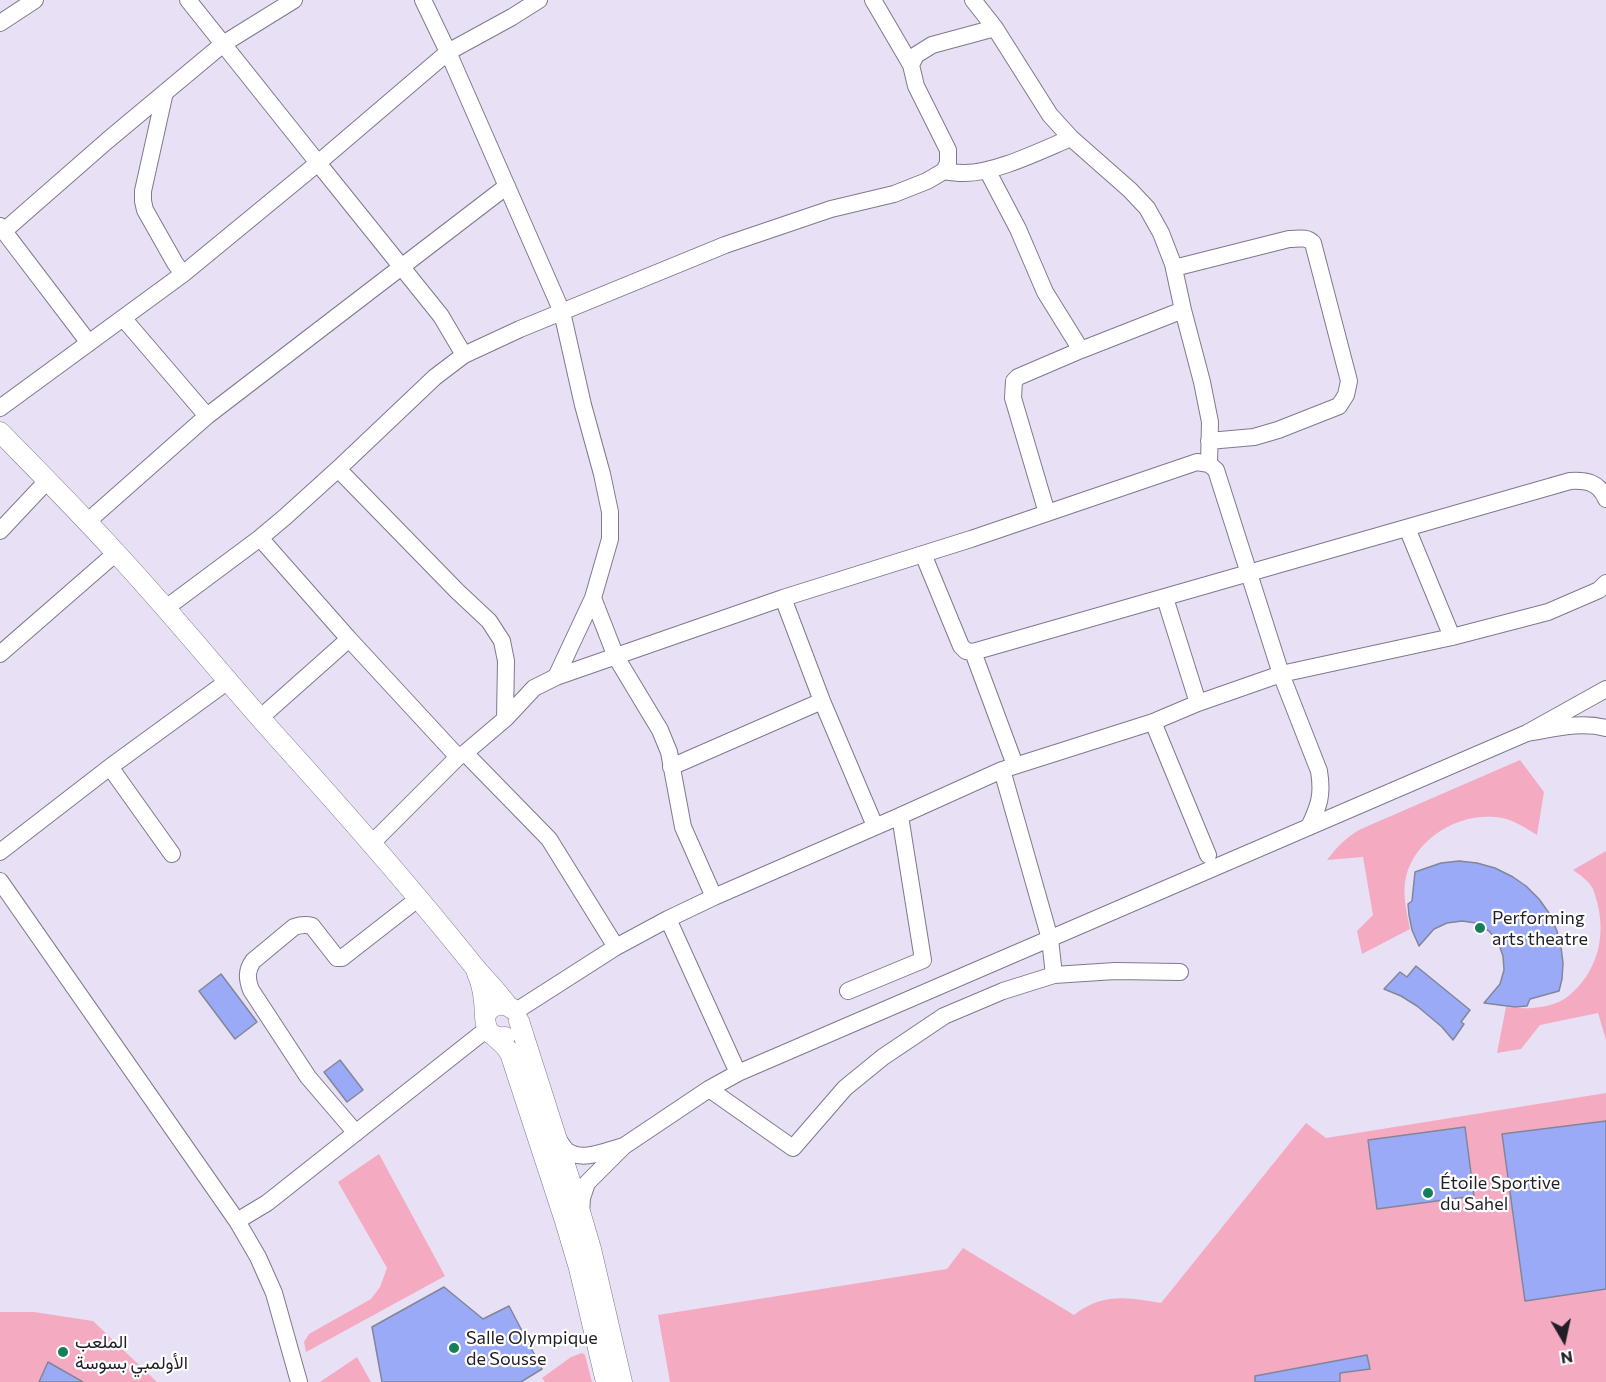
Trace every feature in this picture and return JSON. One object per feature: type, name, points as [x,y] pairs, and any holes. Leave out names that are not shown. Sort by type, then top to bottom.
[{"type":"main road","points":[[0,432],[87,522],[166,609],[372,843],[476,970],[493,986],[514,1012],[581,1215],[622,1382]]},
{"type":"main road","points":[[476,970],[489,1027],[510,1053],[565,1221],[579,1268],[606,1382]]},
{"type":"main road","points":[[489,1027],[492,1007],[496,1005],[514,1012]]},
{"type":"main road","points":[[489,1027],[500,1038],[511,1035],[515,1032],[514,1012]]},
{"type":"street","points":[[0,23],[35,0]]},
{"type":"street","points":[[188,0],[441,316],[464,355]]},
{"type":"street","points":[[89,343],[2,229],[223,44],[294,0]]},
{"type":"street","points":[[423,0],[562,312],[583,405],[603,474],[610,513],[610,539],[593,598],[556,677]]},
{"type":"street","points":[[0,408],[183,274],[448,52],[539,0]]},
{"type":"street","points":[[166,609],[260,538],[338,469],[435,377],[464,355],[725,244],[831,209],[894,194],[927,181],[944,171],[948,163],[948,150],[916,86],[911,65],[873,0]]},
{"type":"street","points":[[973,0],[995,27],[1050,115],[1071,138],[1147,208],[1161,233],[1174,268],[1202,382],[1210,422],[1209,464]]},
{"type":"street","points":[[911,65],[916,55],[932,45],[995,27]]},
{"type":"street","points":[[165,92],[143,191],[143,201],[145,210],[183,274]]},
{"type":"street","points":[[944,171],[965,173],[987,170],[1022,159],[1071,138]]},
{"type":"street","points":[[987,170],[1018,229],[1045,292],[1081,350]]},
{"type":"street","points":[[87,522],[207,416],[507,186]]},
{"type":"street","points":[[1174,268],[1289,239],[1310,240],[1313,243],[1349,381],[1346,395],[1339,406],[1254,437],[1209,441]]},
{"type":"street","points":[[1047,513],[1013,398],[1014,381],[1018,377],[1081,350],[1183,310]]},
{"type":"street","points":[[123,318],[207,416]]},
{"type":"street","points":[[372,843],[462,755],[505,719],[534,688],[556,677],[783,598],[923,554],[1197,462],[1209,464],[1216,470],[1281,674],[1320,771],[1320,803],[1309,827]]},
{"type":"street","points":[[338,469],[489,621],[502,641],[506,661],[505,719]]},
{"type":"street","points":[[923,554],[961,646],[966,651],[973,652],[1570,481],[1584,480],[1593,483],[1603,492],[1606,499]]},
{"type":"street","points":[[0,531],[47,481]]},
{"type":"street","points":[[1407,528],[1452,637]]},
{"type":"street","points":[[260,538],[349,639],[462,755],[549,839],[616,947]]},
{"type":"street","points":[[0,654],[116,553]]},
{"type":"street","points":[[514,1012],[616,947],[668,919],[1009,767],[1153,722],[1198,703],[1281,674],[1452,637],[1548,612],[1599,590],[1606,583]]},
{"type":"street","points":[[593,598],[616,657],[660,730],[669,752],[682,827],[714,897]]},
{"type":"street","points":[[783,598],[822,701],[875,826]]},
{"type":"street","points":[[1165,598],[1198,703]]},
{"type":"street","points":[[260,718],[349,639]]},
{"type":"street","points":[[973,652],[1009,767],[1050,939],[1054,975]]},
{"type":"street","points":[[0,852],[110,767],[228,681]]},
{"type":"street","points":[[581,1215],[582,1198],[587,1183],[624,1146],[709,1089],[738,1073],[1527,733],[1606,689]]},
{"type":"street","points":[[671,766],[822,701]]},
{"type":"street","points":[[1153,722],[1208,855]]},
{"type":"street","points":[[1527,733],[1577,725],[1606,728]]},
{"type":"street","points":[[110,767],[172,854]]},
{"type":"street","points":[[848,991],[923,960],[900,816]]},
{"type":"street","points":[[0,881],[237,1221],[258,1257],[274,1293],[299,1382]]},
{"type":"street","points":[[356,1133],[308,1077],[251,990],[248,981],[249,966],[294,927],[306,924],[312,926],[337,958],[342,958],[419,898]]},
{"type":"street","points":[[668,919],[738,1073]]},
{"type":"street","points":[[709,1089],[793,1148],[845,1088],[883,1057],[944,1016],[1003,992],[1054,975],[1115,971],[1180,972]]},
{"type":"street","points":[[237,1221],[267,1203],[489,1027]]},
{"type":"street","points":[[555,1135],[572,1154],[583,1156],[624,1146]]},
{"type":"shaded area","points":[[1520,760],[1544,792],[1537,835],[1512,821],[1495,817],[1465,820],[1437,833],[1416,854],[1405,882],[1410,929],[1362,954],[1357,931],[1373,915],[1363,857],[1327,860],[1331,855],[1346,839],[1361,829]]},
{"type":"shaded area","points":[[1606,851],[1606,1040],[1598,1013],[1540,1025],[1521,1049],[1497,1053],[1506,1007],[1538,1007],[1559,1002],[1578,987],[1593,965],[1600,940],[1600,915],[1593,889],[1573,870]]},
{"type":"shaded area","name":"Étoile Sportive du Sahel","points":[[1606,1093],[1606,1382],[670,1382],[658,1315],[947,1269],[963,1248],[1074,1315],[1095,1303],[1115,1298],[1161,1303],[1306,1123],[1326,1138]]},
{"type":"shaded area","points":[[379,1154],[445,1276],[306,1352],[304,1342],[309,1334],[371,1299],[380,1287],[387,1268],[338,1182]]},
{"type":"shaded area","name":"الملعب الأولمبي بسوسة","points":[[0,1312],[34,1312],[93,1321],[157,1382],[0,1382]]},
{"type":"shaded area","points":[[582,1353],[585,1355],[592,1382],[545,1382],[542,1378],[571,1357]]},
{"type":"shaded area","points":[[357,1357],[371,1382],[320,1382]]},
{"type":"building","points":[[1459,861],[1495,868],[1526,886],[1539,899],[1549,913],[1561,947],[1563,963],[1559,991],[1530,999],[1527,1006],[1515,1007],[1484,1003],[1500,984],[1504,970],[1503,956],[1498,942],[1489,931],[1476,923],[1462,921],[1447,923],[1434,929],[1419,946],[1412,930],[1408,904],[1412,901],[1415,872],[1441,863]]},
{"type":"building","points":[[1416,966],[1470,1010],[1461,1022],[1464,1024],[1453,1040],[1442,1027],[1417,1006],[1384,989],[1400,972],[1407,977]]},
{"type":"building","points":[[221,974],[257,1022],[235,1039],[199,991]]},
{"type":"building","points":[[340,1060],[363,1090],[347,1102],[324,1072]]},
{"type":"building","points":[[1606,1121],[1606,1289],[1525,1301],[1502,1134]]},
{"type":"building","points":[[1465,1127],[1474,1196],[1377,1209],[1368,1140]]},
{"type":"building","name":"Salle Olympique de Sousse","points":[[444,1287],[483,1319],[509,1306],[542,1369],[521,1382],[382,1382],[372,1327]]},
{"type":"building","points":[[1367,1355],[1370,1369],[1340,1373],[1340,1382],[1255,1382],[1255,1376]]},
{"type":"building","points":[[48,1362],[83,1382],[39,1382]]},
{"type":"place","name":"Performing arts theatre","points":[[1480,928]]},
{"type":"place","name":"Étoile Sportive du Sahel","points":[[1428,1193]]},
{"type":"place","name":"Salle Olympique de Sousse","points":[[454,1348]]},
{"type":"place","name":"الملعب الأولمبي بسوسة","points":[[63,1352]]}]
